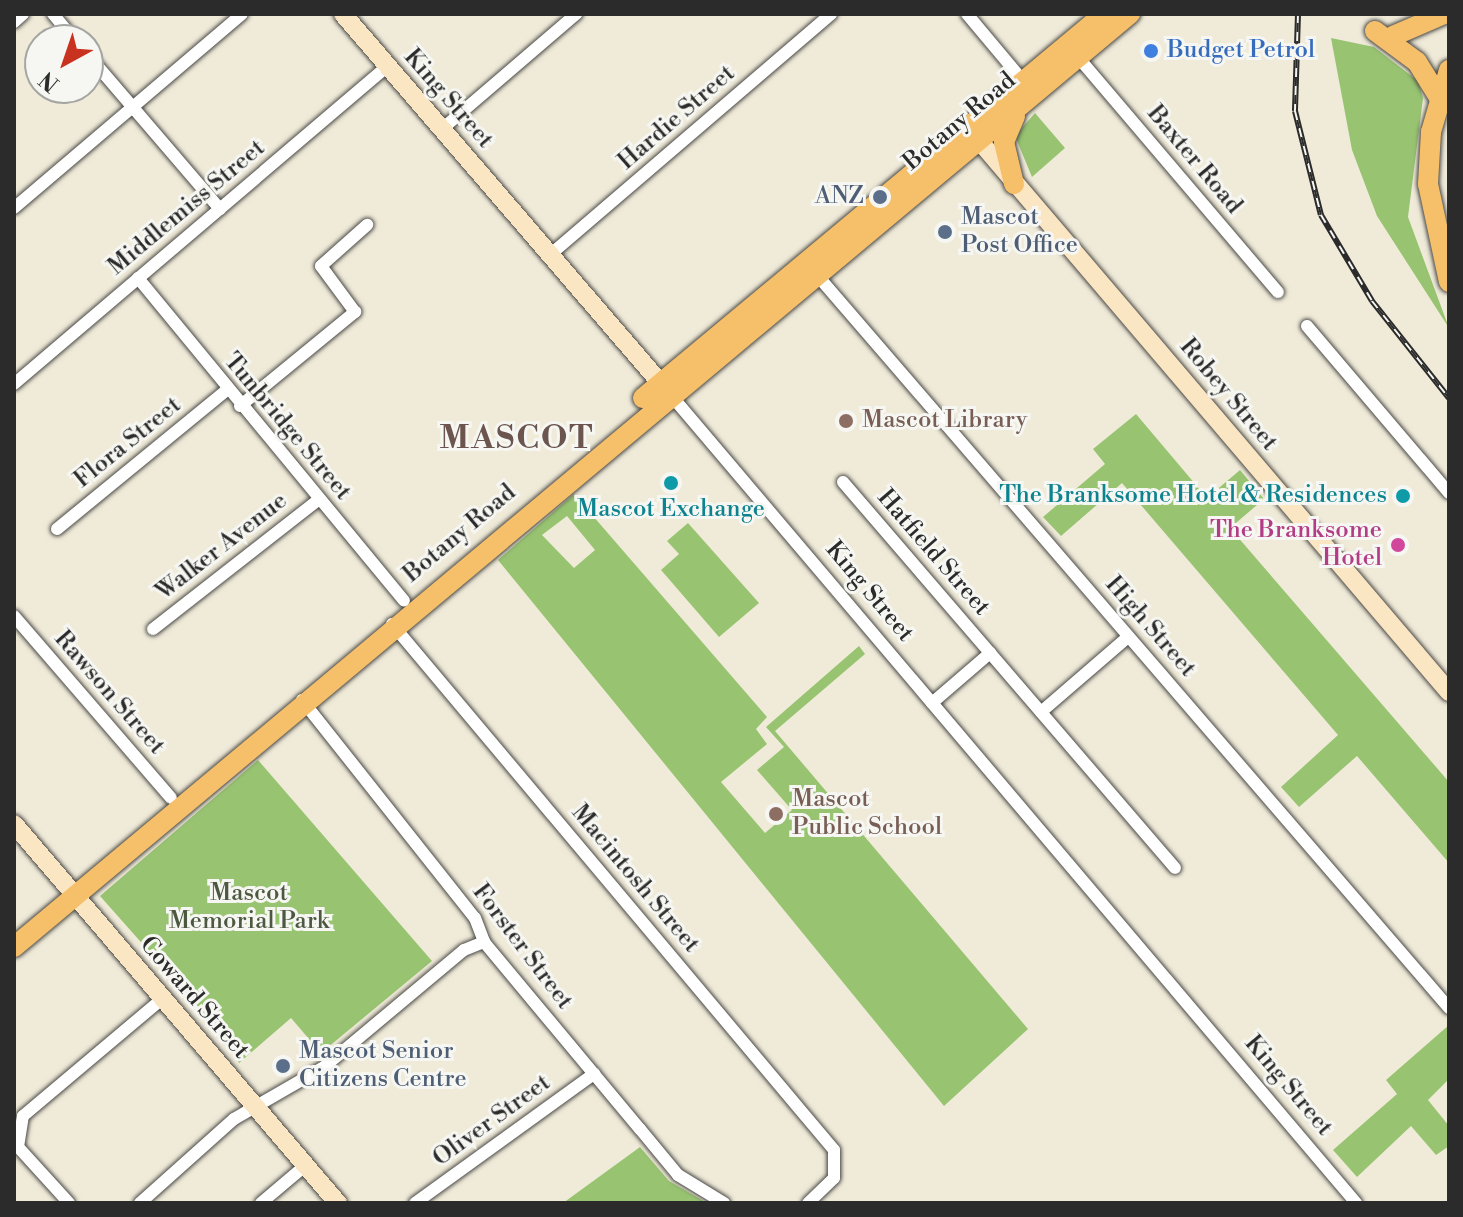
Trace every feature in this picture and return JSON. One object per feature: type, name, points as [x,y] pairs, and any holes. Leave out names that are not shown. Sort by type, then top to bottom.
[{"type":"main road","name":"Botany Road","points":[[14,931],[71,891],[302,700],[666,389],[817,275],[1029,88],[1104,14]]},
{"type":"main road","points":[[1444,14],[1384,34],[1445,83],[1429,145],[1429,203],[1449,282]]},
{"type":"main road","name":"Botany Road","points":[[1029,88],[1130,15]]},
{"type":"main road","points":[[1014,184],[1005,134],[1029,88]]},
{"type":"main road","name":"Botany Road","points":[[14,947],[171,798],[404,601],[975,135]]},
{"type":"street","points":[[14,22],[23,14]]},
{"type":"street","points":[[14,208],[242,14]]},
{"type":"street","name":"King Street","points":[[343,14],[551,254],[1356,1203]]},
{"type":"street","points":[[442,129],[576,14]]},
{"type":"street","name":"Hardie Street","points":[[551,254],[831,14]]},
{"type":"street","points":[[967,14],[1029,88]]},
{"type":"street","name":"Baxter Road","points":[[1077,56],[1278,292]]},
{"type":"street","name":"Middlemiss Street","points":[[14,384],[387,66]]},
{"type":"street","points":[[104,73],[220,209]]},
{"type":"street","name":"Robey Street","points":[[975,135],[1449,692]]},
{"type":"street","points":[[240,406],[355,312],[321,266],[367,225]]},
{"type":"street","name":"High Street","points":[[817,275],[1449,1008]]},
{"type":"street","name":"Tunbridge Street","points":[[138,278],[240,406],[404,601]]},
{"type":"street","points":[[1307,326],[1449,493]]},
{"type":"street","name":"Flora Street","points":[[57,529],[227,390]]},
{"type":"street","name":"Hatfield Street","points":[[843,482],[1175,868]]},
{"type":"street","name":"Walker Avenue","points":[[153,629],[318,500]]},
{"type":"street","name":"Rawson Street","points":[[14,616],[171,798]]},
{"type":"street","name":"Macintosh Street","points":[[392,624],[828,1142],[837,1165],[808,1203]]},
{"type":"street","points":[[1041,712],[1128,637]]},
{"type":"street","name":"Hatfield Street","points":[[932,703],[990,653]]},
{"type":"street","name":"Forster Street","points":[[302,700],[475,918],[484,942],[678,1175],[724,1203]]},
{"type":"street","name":"Coward Street","points":[[14,824],[338,1203]]},
{"type":"street","points":[[140,1203],[256,1107],[324,1067],[464,950],[484,942]]},
{"type":"street","points":[[69,1203],[18,1147],[23,1116],[162,999]]},
{"type":"street","name":"Oliver Street","points":[[415,1203],[594,1074]]},
{"type":"street","points":[[261,1203],[306,1165]]},
{"type":"green space","points":[[1331,38],[1374,47],[1418,81],[1423,98],[1408,217],[1449,328],[1377,216],[1352,150]]},
{"type":"green space","points":[[1035,113],[1065,148],[1032,177],[1015,136]]},
{"type":"green space","points":[[1136,414],[1207,498],[1240,470],[1264,499],[1230,528],[1449,782],[1449,863],[1357,756],[1299,807],[1281,787],[1338,735],[1122,483],[1061,536],[1043,517],[1105,464],[1093,449]]},
{"type":"green space","name":"Mascot Public School","points":[[574,494],[767,717],[756,729],[767,744],[721,782],[765,833],[792,810],[757,770],[784,747],[766,727],[859,646],[865,654],[775,731],[1028,1029],[944,1106],[498,560]],"holes":[[[567,516],[595,550],[574,568],[542,535]]]},
{"type":"green space","points":[[688,523],[759,603],[719,637],[661,570],[679,554],[667,541]]},
{"type":"green space","name":"Mascot Memorial Park","points":[[258,760],[432,961],[321,1053],[291,1018],[239,1063],[225,1037],[100,896]]},
{"type":"green space","points":[[1449,1025],[1449,1079],[1428,1100],[1449,1126],[1449,1146],[1436,1155],[1411,1126],[1357,1177],[1333,1150],[1397,1094],[1386,1080]]},
{"type":"green space","points":[[640,1147],[669,1181],[707,1203],[563,1203]]},
{"type":"railway","points":[[1298,14],[1295,111],[1321,215],[1372,301],[1449,398]]},
{"type":"place","name":"Budget Petrol","points":[[1151,51]]},
{"type":"place","name":"ANZ","points":[[880,197]]},
{"type":"place","name":"Mascot Post Office","points":[[945,232]]},
{"type":"place","name":"Mascot Library","points":[[846,421]]},
{"type":"place","name":"Mascot Exchange","points":[[671,483]]},
{"type":"place","name":"The Branksome Hotel & Residences","points":[[1403,496]]},
{"type":"place","name":"The Branksome Hotel","points":[[1398,545]]},
{"type":"place","name":"Mascot Public School","points":[[776,814]]},
{"type":"place","name":"Mascot Senior Citizens Centre","points":[[283,1066]]},
{"type":"district","name":"MASCOT","points":[[517,438]]}]
